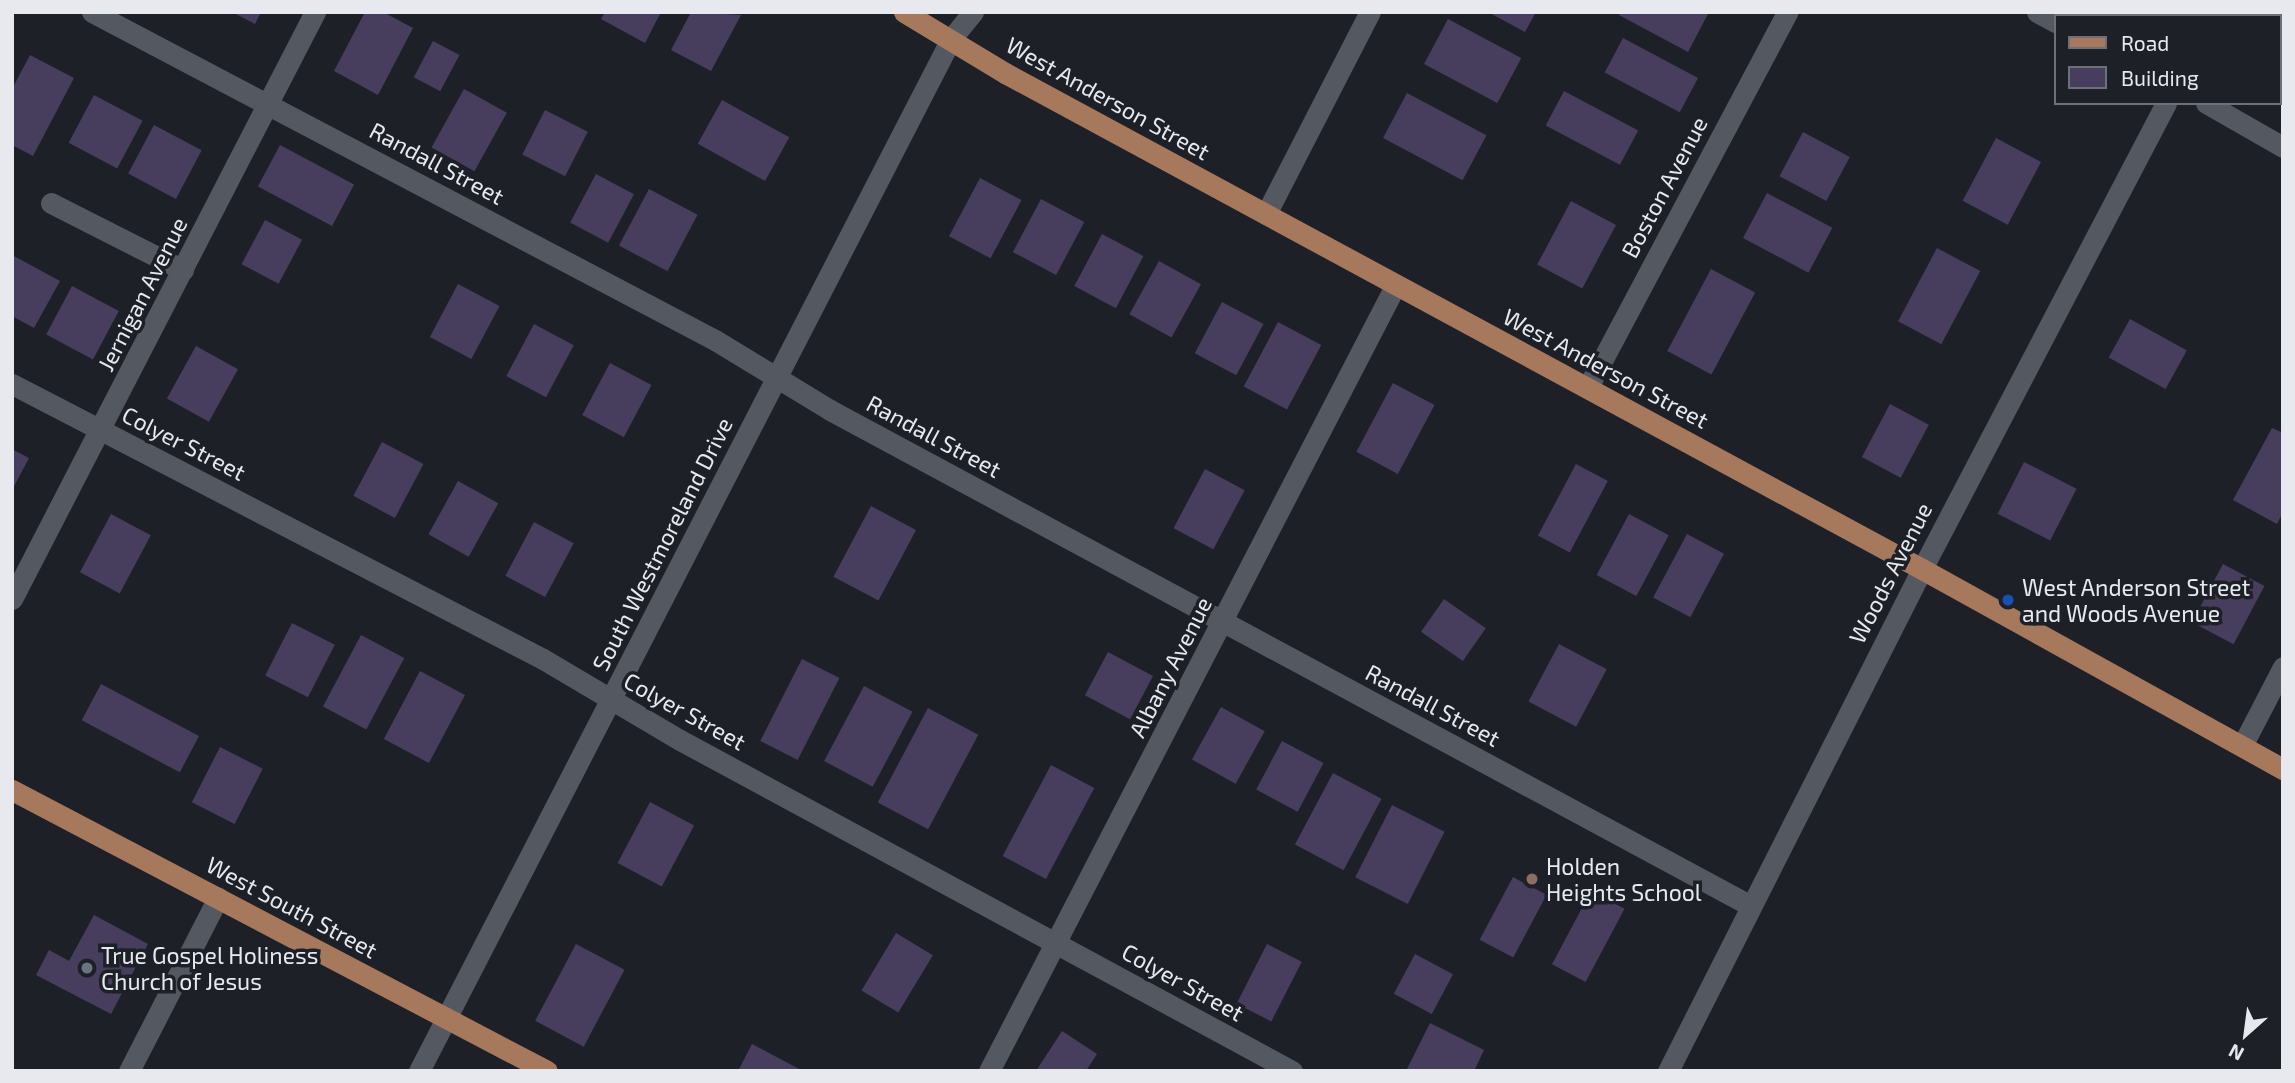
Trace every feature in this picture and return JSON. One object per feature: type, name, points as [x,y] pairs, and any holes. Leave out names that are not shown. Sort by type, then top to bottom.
[{"type":"main road","name":"West Anderson Street","points":[[904,12],[1005,73],[1395,286],[1588,387],[2283,769]]},
{"type":"main road","name":"West South Street","points":[[12,790],[547,1071]]},
{"type":"street","name":"Randall Street","points":[[92,12],[715,340],[830,410],[1751,906]]},
{"type":"street","name":"Jernigan Avenue","points":[[12,599],[102,430],[316,12]]},
{"type":"street","name":"South Westmoreland Drive","points":[[951,39],[958,12]]},
{"type":"street","name":"South Westmoreland Drive","points":[[419,1071],[951,39],[973,12]]},
{"type":"street","points":[[1266,214],[1370,12]]},
{"type":"street","name":"Boston Avenue","points":[[1588,387],[1787,12]]},
{"type":"street","points":[[2037,12],[2054,21]]},
{"type":"street","name":"Woods Avenue","points":[[1668,1071],[1922,569],[2165,105]]},
{"type":"street","points":[[2210,105],[2283,147]]},
{"type":"street","points":[[51,203],[183,270]]},
{"type":"street","name":"Albany Avenue","points":[[989,1071],[1395,286]]},
{"type":"street","name":"Colyer Street","points":[[12,384],[543,659],[612,701],[1292,1071]]},
{"type":"street","points":[[2242,746],[2283,667]]},
{"type":"street","points":[[129,1071],[218,898]]},
{"type":"building","points":[[232,12],[261,12],[255,24]]},
{"type":"building","points":[[365,12],[383,12],[413,28],[378,95],[334,71]]},
{"type":"building","points":[[605,12],[661,12],[645,43],[601,19]]},
{"type":"building","points":[[691,12],[741,15],[711,71],[671,50]]},
{"type":"building","points":[[1488,12],[1536,12],[1525,32]]},
{"type":"building","points":[[1620,12],[1709,12],[1688,52],[1619,15]]},
{"type":"building","points":[[1448,19],[1521,58],[1497,103],[1424,64]]},
{"type":"building","points":[[1623,38],[1698,78],[1680,112],[1605,72]]},
{"type":"building","points":[[433,41],[459,55],[440,91],[414,77]]},
{"type":"building","points":[[30,55],[74,78],[33,156],[12,145],[12,89]]},
{"type":"building","points":[[464,89],[507,113],[474,171],[432,148]]},
{"type":"building","points":[[1564,91],[1638,130],[1620,165],[1546,125]]},
{"type":"building","points":[[1407,93],[1486,135],[1463,180],[1383,138]]},
{"type":"building","points":[[94,95],[143,121],[117,169],[69,143]]},
{"type":"building","points":[[722,100],[789,137],[765,181],[698,144]]},
{"type":"building","points":[[545,110],[588,132],[565,176],[522,155]]},
{"type":"building","points":[[154,125],[202,150],[176,199],[128,174]]},
{"type":"building","points":[[1803,132],[1850,157],[1826,201],[1780,176]]},
{"type":"building","points":[[1996,138],[2041,162],[2008,225],[1963,201]]},
{"type":"building","points":[[280,145],[354,184],[332,226],[258,186]]},
{"type":"building","points":[[596,174],[634,194],[608,243],[570,223]]},
{"type":"building","points":[[980,178],[1021,200],[991,258],[949,236]]},
{"type":"building","points":[[649,189],[698,215],[668,271],[619,246]]},
{"type":"building","points":[[1767,193],[1832,228],[1808,273],[1743,238]]},
{"type":"building","points":[[1041,199],[1084,222],[1056,275],[1013,252]]},
{"type":"building","points":[[1571,201],[1616,225],[1582,289],[1537,265]]},
{"type":"building","points":[[265,220],[302,240],[279,284],[242,264]]},
{"type":"building","points":[[1102,234],[1143,256],[1116,308],[1074,286]]},
{"type":"building","points":[[1937,248],[1980,271],[1941,344],[1898,321]]},
{"type":"building","points":[[12,255],[60,281],[34,328],[12,316]]},
{"type":"building","points":[[1159,261],[1201,284],[1171,338],[1129,314]]},
{"type":"building","points":[[1711,269],[1755,292],[1711,375],[1667,351]]},
{"type":"building","points":[[458,284],[499,306],[471,359],[430,337]]},
{"type":"building","points":[[72,286],[119,311],[93,359],[46,335]]},
{"type":"building","points":[[1222,302],[1263,324],[1236,375],[1195,353]]},
{"type":"building","points":[[2130,319],[2187,351],[2166,389],[2109,357]]},
{"type":"building","points":[[1278,322],[1321,345],[1287,409],[1244,386]]},
{"type":"building","points":[[534,324],[574,345],[546,397],[506,376]]},
{"type":"building","points":[[196,346],[238,369],[209,422],[167,398]]},
{"type":"building","points":[[610,363],[651,385],[624,437],[582,415]]},
{"type":"building","points":[[1393,383],[1434,405],[1398,474],[1356,452]]},
{"type":"building","points":[[1890,404],[1929,425],[1901,478],[1862,457]]},
{"type":"building","points":[[2272,428],[2283,433],[2283,512],[2277,524],[2233,500]]},
{"type":"building","points":[[382,442],[423,464],[395,518],[353,496]]},
{"type":"building","points":[[12,449],[29,458],[12,490]]},
{"type":"building","points":[[2024,462],[2077,489],[2050,540],[1998,514]]},
{"type":"building","points":[[1576,464],[1608,481],[1570,552],[1538,536]]},
{"type":"building","points":[[1205,469],[1245,490],[1213,549],[1174,528]]},
{"type":"building","points":[[458,481],[498,503],[469,557],[428,534]]},
{"type":"building","points":[[871,506],[916,530],[878,601],[833,577]]},
{"type":"building","points":[[111,514],[151,535],[120,593],[80,572]]},
{"type":"building","points":[[1629,514],[1669,535],[1636,596],[1597,575]]},
{"type":"building","points":[[534,522],[574,543],[545,597],[505,576]]},
{"type":"building","points":[[1687,534],[1724,554],[1690,617],[1653,598]]},
{"type":"building","points":[[2223,564],[2264,586],[2234,644],[2192,622]]},
{"type":"building","points":[[1444,599],[1486,628],[1463,661],[1421,632]]},
{"type":"building","points":[[292,623],[335,645],[308,697],[265,676]]},
{"type":"building","points":[[361,635],[404,658],[366,730],[323,707]]},
{"type":"building","points":[[1559,644],[1607,669],[1576,727],[1528,701]]},
{"type":"building","points":[[1108,652],[1153,676],[1130,719],[1085,695]]},
{"type":"building","points":[[802,659],[839,678],[798,760],[760,741]]},
{"type":"building","points":[[420,671],[465,695],[429,763],[384,739]]},
{"type":"building","points":[[101,684],[199,736],[180,772],[82,720]]},
{"type":"building","points":[[864,686],[913,712],[873,787],[824,761]]},
{"type":"building","points":[[1221,707],[1265,731],[1236,784],[1192,759]]},
{"type":"building","points":[[928,708],[978,735],[928,829],[878,802]]},
{"type":"building","points":[[1282,741],[1323,763],[1298,812],[1256,790]]},
{"type":"building","points":[[220,747],[263,769],[235,824],[192,802]]},
{"type":"building","points":[[1051,765],[1094,788],[1046,879],[1003,856]]},
{"type":"building","points":[[1333,773],[1382,799],[1344,870],[1295,845]]},
{"type":"building","points":[[650,802],[694,825],[662,886],[618,863]]},
{"type":"building","points":[[1392,805],[1445,832],[1408,904],[1355,877]]},
{"type":"building","points":[[1513,877],[1547,895],[1513,958],[1480,940]]},
{"type":"building","points":[[1591,891],[1625,909],[1586,982],[1552,964]]},
{"type":"building","name":"True Gospel Holiness Church of Jesus","points":[[94,915],[148,944],[111,1014],[36,975],[49,950],[69,961]]},
{"type":"building","points":[[896,933],[933,955],[898,1013],[861,990]]},
{"type":"building","points":[[576,944],[625,970],[584,1047],[535,1021]]},
{"type":"building","points":[[1267,944],[1302,962],[1271,1021],[1237,1004]]},
{"type":"building","points":[[1415,954],[1453,974],[1432,1014],[1394,994]]},
{"type":"building","points":[[1430,1023],[1484,1050],[1474,1071],[1406,1071]]},
{"type":"building","points":[[1062,1031],[1097,1054],[1086,1071],[1036,1071]]},
{"type":"building","points":[[752,1044],[803,1071],[738,1071]]},
{"type":"place","name":"West Anderson Street and Woods Avenue","points":[[2008,600]]},
{"type":"place","name":"Holden Heights School","points":[[1532,879]]},
{"type":"place","name":"True Gospel Holiness Church of Jesus","points":[[87,968]]}]
